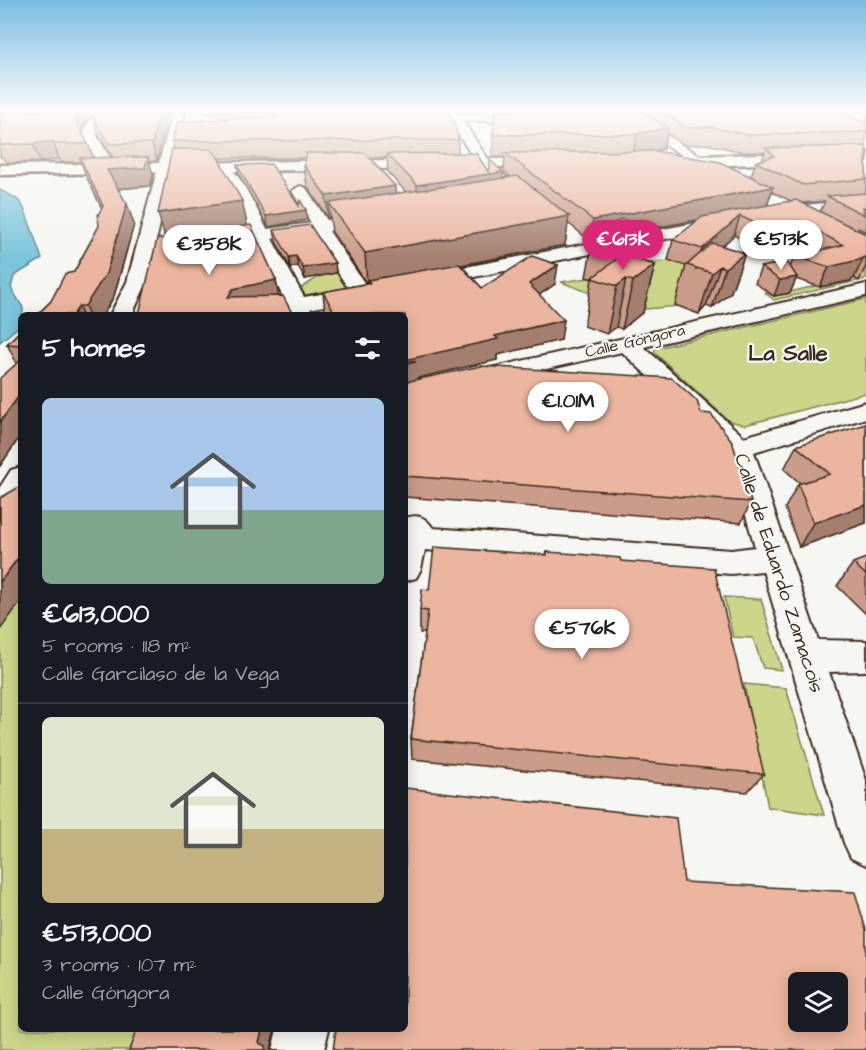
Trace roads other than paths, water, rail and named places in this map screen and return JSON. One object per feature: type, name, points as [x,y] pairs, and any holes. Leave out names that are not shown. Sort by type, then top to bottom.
[{"type":"main road","points":[[641,162],[828,160]]},
{"type":"main road","points":[[0,170],[563,163]]},
{"type":"street","points":[[104,160],[109,169]]},
{"type":"street","points":[[123,312],[135,288],[166,160]]},
{"type":"street","points":[[481,160],[534,208]]},
{"type":"street","points":[[484,164],[485,160]]},
{"type":"street","points":[[696,161],[740,184]]},
{"type":"street","points":[[371,166],[384,181]]},
{"type":"street","points":[[222,168],[232,179],[300,310]]},
{"type":"street","points":[[300,191],[358,288]]},
{"type":"street","points":[[494,200],[519,196]]},
{"type":"street","points":[[765,207],[791,211],[866,204]]},
{"type":"street","points":[[791,211],[819,226]]},
{"type":"street","points":[[144,253],[321,229],[389,216]]},
{"type":"street","points":[[414,283],[738,220]]},
{"type":"street","points":[[565,233],[585,249]]},
{"type":"street","points":[[278,312],[300,310],[379,289]]},
{"type":"street","name":"Calle Góngora","points":[[408,393],[866,290]]},
{"type":"street","name":"Calle de Eduardo Zamacois","points":[[626,343],[739,447],[866,843]]},
{"type":"street","points":[[739,447],[866,410]]},
{"type":"street","points":[[0,510],[18,482]]},
{"type":"street","points":[[408,556],[415,526],[424,539],[731,562],[761,560],[772,550]]},
{"type":"street","points":[[806,654],[836,657],[866,656]]},
{"type":"street","points":[[298,1050],[302,1032]]},
{"type":"water","points":[[0,190],[21,203],[42,259],[14,276],[11,288],[23,312],[18,312],[18,327],[0,342]]},
{"type":"district","name":"La Salle","points":[[788,353]]}]
